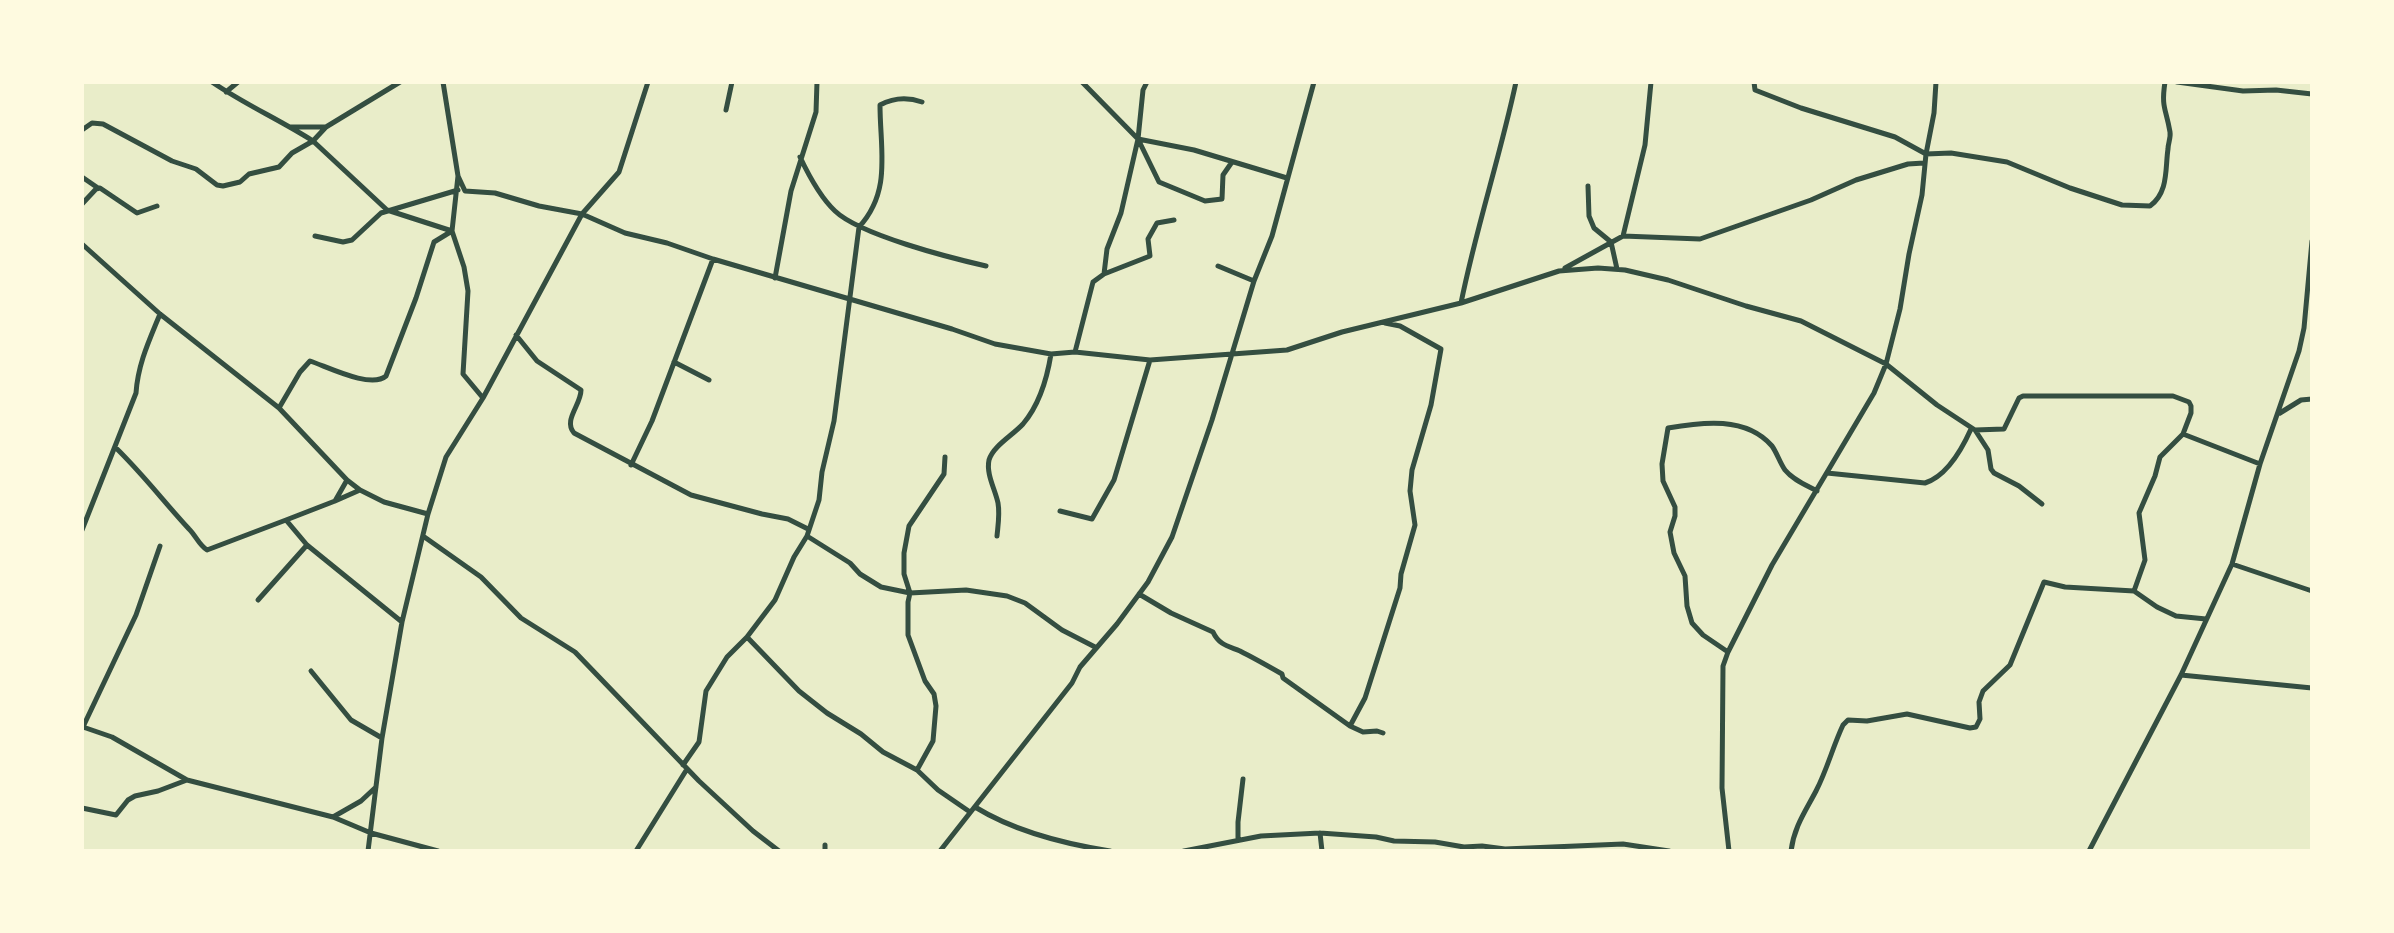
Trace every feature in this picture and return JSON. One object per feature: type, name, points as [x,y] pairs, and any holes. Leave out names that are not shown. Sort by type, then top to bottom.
[{"type":"street","points":[[212,82],[313,141],[387,210],[452,231]]},
{"type":"street","points":[[226,92],[238,82]]},
{"type":"street","points":[[82,130],[92,123],[103,124],[172,161],[196,169],[217,185],[223,186],[240,182],[249,174],[279,167],[292,153],[313,141],[326,127],[400,82]]},
{"type":"street","points":[[443,82],[458,176],[452,231],[464,267],[468,291],[463,374],[483,398]]},
{"type":"street","points":[[368,851],[382,738],[402,622],[428,514],[446,457],[483,398],[582,214],[619,172],[648,82]]},
{"type":"street","points":[[726,110],[732,82]]},
{"type":"street","points":[[775,278],[791,191],[816,112],[817,82]]},
{"type":"street","points":[[1082,82],[1138,139],[1159,182],[1205,201],[1223,198],[1223,175],[1232,162]]},
{"type":"street","points":[[1104,274],[1107,249],[1121,213],[1138,139],[1143,90],[1147,82]]},
{"type":"street","points":[[940,851],[1072,683],[1080,667],[1117,624],[1139,594],[1172,537],[1212,420],[1254,281],[1272,236],[1313,82]]},
{"type":"street","points":[[1461,303],[1471,253],[1488,198],[1516,82]]},
{"type":"street","points":[[1623,236],[1645,145],[1651,82]]},
{"type":"street","points":[[1754,82],[1755,90],[1801,108],[1895,137],[1926,154],[1951,153],[2007,162],[2070,188],[2122,205],[2150,206],[2157,199],[2166,178],[2168,164],[2167,150],[2171,135],[2162,103],[2165,82]]},
{"type":"street","points":[[1730,851],[1722,788],[1723,666],[1772,565],[1874,393],[1886,364],[1900,309],[1922,195],[1936,82]]},
{"type":"street","points":[[2178,82],[2243,91],[2276,90],[2312,94]]},
{"type":"street","points":[[2243,91],[2251,89],[2256,82]]},
{"type":"street","points":[[636,851],[699,742],[706,691],[727,657],[747,637],[775,600],[808,533],[819,500],[822,472],[834,421],[859,227],[877,203],[881,181],[880,105],[895,99],[922,102]]},
{"type":"street","points":[[291,127],[326,127]]},
{"type":"street","points":[[1138,139],[1194,150],[1287,178]]},
{"type":"street","points":[[800,157],[811,178],[836,212],[859,227],[943,255],[986,266]]},
{"type":"street","points":[[1559,271],[1623,236],[1700,239],[1811,200],[1856,180],[1908,164],[1924,163]]},
{"type":"street","points":[[458,176],[465,191]]},
{"type":"street","points":[[82,177],[137,213],[157,206]]},
{"type":"street","points":[[1588,186],[1589,216],[1594,228],[1611,242],[1617,269]]},
{"type":"street","points":[[82,204],[98,188]]},
{"type":"street","points":[[315,236],[343,242],[352,240],[368,223],[387,210],[457,189],[488,192],[538,206],[582,214],[625,233],[667,243],[713,260],[952,329],[995,344],[1051,354],[1075,352],[1150,360],[1287,350],[1342,332],[1461,303],[1559,271],[1577,268],[1617,269],[1668,280],[1745,306],[1801,321],[1886,364],[1908,384],[1973,430],[1984,441],[1994,473],[2019,485],[2042,504]]},
{"type":"street","points":[[1075,352],[1093,282],[1104,274],[1150,256],[1148,239],[1157,223],[1174,220]]},
{"type":"street","points":[[279,408],[300,372],[310,361],[362,379],[375,381],[386,376],[434,242],[452,231]]},
{"type":"street","points":[[2089,851],[2181,675],[2232,564],[2260,464],[2299,351],[2304,328],[2312,241]]},
{"type":"street","points":[[82,244],[160,314],[279,408],[346,480],[384,502],[428,514]]},
{"type":"street","points":[[632,465],[652,421],[713,260]]},
{"type":"street","points":[[1218,266],[1254,281]]},
{"type":"street","points":[[82,530],[136,393],[137,373],[160,314]]},
{"type":"street","points":[[1350,726],[1365,698],[1401,588],[1401,574],[1415,525],[1410,491],[1412,470],[1431,405],[1441,349],[1400,326],[1383,323]]},
{"type":"street","points":[[516,335],[537,361],[581,390],[570,421],[570,428],[574,433],[632,465],[691,495],[799,522],[808,533],[881,587],[910,593],[966,590],[1007,596],[1037,610],[1062,630],[1095,648]]},
{"type":"street","points":[[997,536],[999,510],[989,460],[1024,422],[1035,405],[1047,378],[1051,354]]},
{"type":"street","points":[[1060,511],[1092,519],[1114,480],[1150,360]]},
{"type":"street","points":[[674,362],[709,380]]},
{"type":"street","points":[[1973,430],[2004,429],[2019,398],[2024,396],[2183,398],[2191,406],[2183,434],[2160,457],[2155,477],[2139,513],[2145,559],[2134,591]]},
{"type":"street","points":[[2279,414],[2301,400],[2312,399]]},
{"type":"street","points":[[1728,652],[1703,635],[1692,623],[1687,606],[1685,576],[1674,553],[1670,532],[1675,507],[1663,481],[1662,464],[1668,428],[1702,422],[1727,423],[1745,429],[1773,447],[1788,473],[1817,491]]},
{"type":"street","points":[[1827,473],[1925,483],[1933,480],[1951,463],[1973,430]]},
{"type":"street","points":[[2183,434],[2260,464]]},
{"type":"street","points":[[115,447],[143,474],[207,550],[360,490]]},
{"type":"street","points":[[917,770],[933,741],[936,706],[934,694],[925,681],[908,635],[910,593],[904,574],[904,553],[909,526],[944,474],[945,457]]},
{"type":"street","points":[[335,501],[346,480]]},
{"type":"street","points":[[286,520],[307,545],[402,622]]},
{"type":"street","points":[[423,537],[481,577],[521,618],[575,652],[722,804],[769,848],[779,851]]},
{"type":"street","points":[[258,600],[307,545]]},
{"type":"street","points":[[160,546],[136,615],[83,728],[112,737],[187,779],[333,817],[371,833],[438,851]]},
{"type":"street","points":[[2232,564],[2312,591]]},
{"type":"street","points":[[1791,851],[1793,835],[1800,817],[1816,791],[1843,725],[1848,720],[1875,720],[1906,714],[1976,727],[1980,719],[1979,702],[1983,691],[2010,666],[2044,582],[2065,587],[2134,591],[2176,616],[2206,619]]},
{"type":"street","points":[[1139,594],[1171,613],[1213,632],[1223,645],[1238,650],[1282,674],[1283,678],[1350,726],[1363,732],[1383,733]]},
{"type":"street","points":[[747,637],[799,691],[818,706],[861,733],[883,752],[917,770],[938,790],[970,812]]},
{"type":"street","points":[[311,671],[351,720],[382,738]]},
{"type":"street","points":[[2181,675],[2312,688]]},
{"type":"street","points":[[82,808],[116,815],[128,800],[187,779]]},
{"type":"street","points":[[1238,840],[1243,779]]},
{"type":"street","points":[[333,817],[360,801],[376,787]]},
{"type":"street","points":[[975,807],[1023,829],[1081,846],[1110,851]]},
{"type":"street","points":[[1320,833],[1322,851]]},
{"type":"street","points":[[1184,851],[1275,835],[1320,833],[1435,842],[1464,847],[1505,849],[1623,844],[1669,851]]}]
